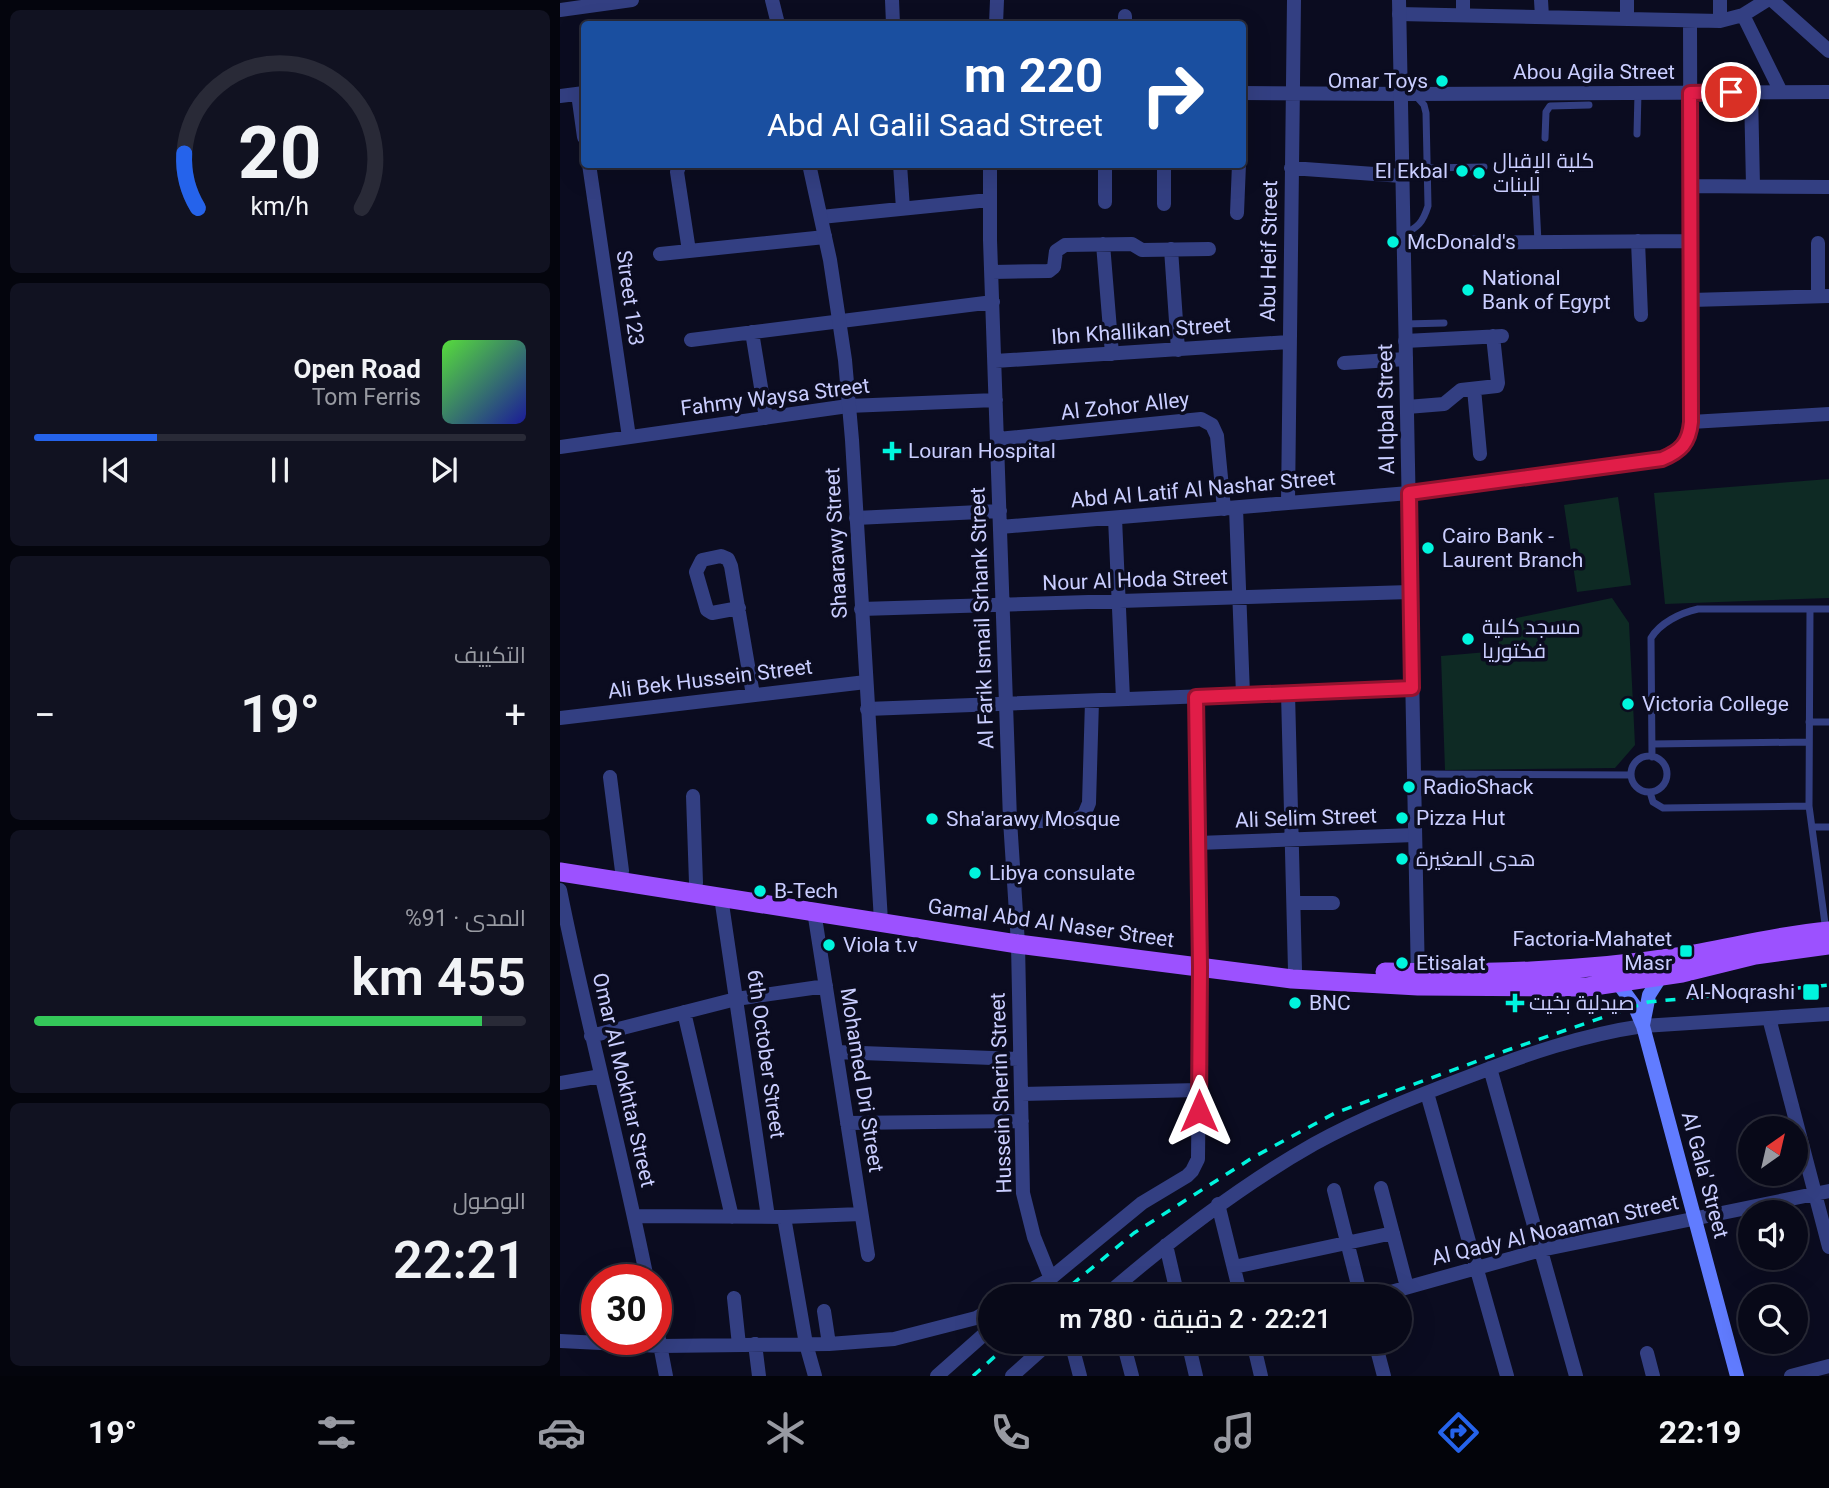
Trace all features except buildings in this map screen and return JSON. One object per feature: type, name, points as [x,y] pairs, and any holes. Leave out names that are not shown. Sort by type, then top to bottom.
[{"type":"main road","name":"Gamal Abd Al Naser Street","points":[[560,861],[880,917],[1292,979],[1418,979],[1488,972],[1615,974],[1658,978],[1828,936]]},
{"type":"main road","name":"Gamal Abd Al Naser Street","points":[[560,872],[814,911],[880,917]]},
{"type":"main road","name":"Gamal Abd Al Naser Street","points":[[1615,974],[1678,957],[1789,936],[1828,936]]},
{"type":"main road","name":"Al Gala' Street","points":[[1643,1026],[1649,995],[1658,978],[1678,957]]},
{"type":"main road","name":"Gamal Abd Al Naser Street","points":[[1200,964],[1418,979]]},
{"type":"main road","name":"Al Gala' Street","points":[[1615,974],[1643,1026],[1737,1376]]},
{"type":"street","points":[[560,10],[632,0]]},
{"type":"street","points":[[772,0],[777,21]]},
{"type":"street","points":[[892,0],[893,21]]},
{"type":"street","points":[[996,21],[997,0]]},
{"type":"street","name":"Abu Heif Street","points":[[1288,503],[1294,0]]},
{"type":"street","points":[[1541,0],[1542,17]]},
{"type":"street","points":[[1627,0],[1627,19]]},
{"type":"street","points":[[1720,0],[1720,21]]},
{"type":"street","points":[[1399,7],[1463,8],[1542,17],[1720,21],[1743,15],[1767,0]]},
{"type":"street","points":[[1772,0],[1829,51]]},
{"type":"street","name":"Al Iqbal Street","points":[[1399,7],[1407,94],[1402,176],[1418,979]]},
{"type":"street","points":[[1743,15],[1781,92]]},
{"type":"street","points":[[1690,21],[1691,422],[1829,414]]},
{"type":"street","points":[[1751,92],[1753,186]]},
{"type":"street","name":"Abou Agila Street","points":[[1246,93],[1567,99],[1638,93],[1829,92]]},
{"type":"street","points":[[560,96],[581,94]]},
{"type":"street","name":"Street 123","points":[[590,168],[629,437]]},
{"type":"street","points":[[678,168],[689,251]]},
{"type":"street","name":"Shaarawy Street","points":[[809,168],[825,237],[839,322],[848,406],[880,917]]},
{"type":"street","points":[[900,168],[903,209]]},
{"type":"street","name":"Al Farik Ismail Srhank Street","points":[[990,168],[1010,820],[1018,938]]},
{"type":"street","points":[[1105,168],[1105,202]]},
{"type":"street","points":[[1164,168],[1164,204]]},
{"type":"street","points":[[1237,213],[1239,168]]},
{"type":"street","points":[[1291,168],[1402,176]]},
{"type":"street","points":[[1690,186],[1829,187]]},
{"type":"street","points":[[821,217],[989,200]]},
{"type":"street","points":[[660,254],[825,237]]},
{"type":"street","points":[[1403,239],[1690,241]]},
{"type":"street","points":[[1638,241],[1641,314]]},
{"type":"street","points":[[1691,300],[1823,296],[1818,243]]},
{"type":"street","points":[[1103,244],[1112,354]]},
{"type":"street","points":[[992,272],[1048,271],[1054,267],[1056,251],[1061,246],[1132,244],[1142,250],[1209,248]]},
{"type":"street","points":[[1171,249],[1178,350]]},
{"type":"street","points":[[691,340],[993,302]]},
{"type":"street","points":[[752,332],[766,418]]},
{"type":"street","points":[[1405,341],[1497,336],[1498,383],[1494,388],[1461,390],[1444,404],[1407,407]]},
{"type":"street","name":"Ibn Khallikan Street","points":[[995,361],[1289,342]]},
{"type":"street","points":[[1344,363],[1406,359]]},
{"type":"street","points":[[1474,388],[1480,454]]},
{"type":"street","name":"Fahmy Waysa Street","points":[[560,447],[848,406],[996,400]]},
{"type":"street","name":"Al Zohor Alley","points":[[998,439],[1201,419],[1212,425],[1216,436],[1230,508]]},
{"type":"street","name":"Abd Al Latif Al Nashar Street","points":[[1000,527],[1409,493],[1662,459],[1678,452],[1686,443],[1691,422]]},
{"type":"street","points":[[1230,508],[1239,598],[1243,695]]},
{"type":"street","points":[[856,518],[1000,511]]},
{"type":"street","points":[[1115,518],[1123,699]]},
{"type":"street","name":"Nour Al Hoda Street","points":[[861,609],[1410,592]]},
{"type":"street","points":[[738,608],[753,695]]},
{"type":"street","name":"Ali Bek Hussein Street","points":[[560,718],[866,682]]},
{"type":"street","points":[[867,709],[1412,688]]},
{"type":"street","points":[[1288,693],[1295,970]]},
{"type":"street","points":[[1045,1284],[1142,1203],[1192,1171],[1199,1152],[1200,964],[1196,697]]},
{"type":"street","points":[[1010,820],[1071,821],[1078,819],[1088,809],[1092,701]]},
{"type":"street","points":[[610,777],[622,871]]},
{"type":"street","points":[[693,796],[696,883]]},
{"type":"street","name":"Ali Selim Street","points":[[1199,843],[1415,835]]},
{"type":"street","name":"Omar Al Mokhtar Street","points":[[560,890],[566,949],[601,1076],[644,1264]]},
{"type":"street","name":"6th October Street","points":[[721,897],[768,1217]]},
{"type":"street","points":[[1294,903],[1333,903]]},
{"type":"street","name":"Mohamed Dri Street","points":[[814,911],[868,1255]]},
{"type":"street","name":"Hussein Sherin Street","points":[[1018,938],[1023,1193],[1034,1237],[1051,1279]]},
{"type":"street","points":[[591,1036],[736,999],[826,986]]},
{"type":"street","points":[[684,1012],[732,1217]]},
{"type":"street","points":[[1121,1284],[1219,1204],[1317,1143],[1427,1093],[1490,1068],[1600,1032],[1643,1026],[1829,1014]]},
{"type":"street","points":[[1769,1018],[1822,1193],[1829,1247]]},
{"type":"street","points":[[836,1052],[1020,1059]]},
{"type":"street","points":[[1490,1068],[1576,1376]]},
{"type":"street","points":[[560,1083],[601,1076]]},
{"type":"street","points":[[1021,1094],[1199,1090]]},
{"type":"street","points":[[1427,1093],[1507,1376]]},
{"type":"street","points":[[847,1124],[1021,1121]]},
{"type":"street","points":[[1381,1188],[1406,1284]]},
{"type":"street","points":[[1334,1190],[1358,1284]]},
{"type":"street","name":"Al Qady Al Noaaman Street","points":[[1412,1286],[1541,1250],[1822,1193]]},
{"type":"street","points":[[1219,1204],[1238,1284]]},
{"type":"street","points":[[635,1216],[784,1217],[861,1214]]},
{"type":"street","points":[[784,1217],[814,1376]]},
{"type":"street","points":[[1234,1267],[1393,1233]]},
{"type":"street","points":[[1166,1245],[1175,1284]]},
{"type":"street","points":[[1042,1284],[1051,1279]]},
{"type":"street","points":[[734,1298],[739,1345]]},
{"type":"street","points":[[824,1311],[830,1344]]},
{"type":"street","points":[[672,1346],[830,1344],[894,1339],[978,1317]]},
{"type":"street","points":[[560,1340],[581,1341]]},
{"type":"street","points":[[937,1376],[978,1340]]},
{"type":"street","points":[[755,1344],[759,1376]]},
{"type":"street","points":[[1647,1353],[1653,1376]]},
{"type":"street","points":[[1012,1376],[1037,1354]]},
{"type":"street","points":[[1074,1354],[1080,1376]]},
{"type":"street","points":[[1126,1354],[1132,1376]]},
{"type":"street","points":[[1191,1354],[1196,1376]]},
{"type":"street","points":[[1256,1354],[1261,1376]]},
{"type":"street","points":[[1378,1354],[1384,1376]]},
{"type":"street","points":[[662,1355],[666,1376]]},
{"type":"street","points":[[1791,1376],[1829,1366]]},
{"type":"lane","points":[[1637,134],[1638,93]]},
{"type":"lane","points":[[1403,239],[1424,219],[1427,206],[1426,113],[1424,105],[1407,94]]},
{"type":"lane","points":[[1545,138],[1547,108],[1567,99],[1589,105]]},
{"type":"lane","points":[[1427,168],[1484,167]]},
{"type":"lane","points":[[1535,183],[1538,242]]},
{"type":"lane","points":[[1405,324],[1444,323]]},
{"type":"lane","points":[[1653,757],[1651,638],[1656,630],[1682,614],[1698,609],[1829,609]]},
{"type":"lane","points":[[1810,609],[1809,806],[1828,936]]},
{"type":"lane","points":[[1809,722],[1829,722]]},
{"type":"lane","points":[[1652,744],[1809,742]]},
{"type":"lane","points":[[1653,757],[1666,767],[1667,776],[1665,784],[1650,792],[1641,790],[1634,784],[1631,775],[1634,765],[1642,758],[1653,757]]},
{"type":"lane","points":[[1414,774],[1631,775]]},
{"type":"lane","points":[[1650,792],[1653,802],[1663,808],[1809,806]]},
{"type":"lane","points":[[1812,827],[1829,827]]},
{"type":"green space","points":[[1829,479],[1829,598],[1665,604],[1654,493]]},
{"type":"green space","points":[[1618,497],[1631,585],[1577,592],[1564,505]]},
{"type":"green space","points":[[1612,598],[1629,623],[1635,745],[1615,768],[1445,770],[1441,656],[1499,651],[1498,622]]},
{"type":"railway","points":[[1073,1284],[1134,1233],[1252,1158],[1335,1113],[1648,1002],[1829,985]]},
{"type":"railway","points":[[973,1376],[998,1354]]},
{"type":"place","name":"Omar Toys","points":[[1442,81]]},
{"type":"place","name":"El Ekbal","points":[[1462,171]]},
{"type":"place","name":"كلية الإقبال للبنات","points":[[1479,173]]},
{"type":"place","name":"McDonald's","points":[[1393,242]]},
{"type":"place","name":"National Bank of Egypt","points":[[1468,290]]},
{"type":"place","name":"Louran Hospital","points":[[892,451]]},
{"type":"place","name":"Cairo Bank - Laurent Branch","points":[[1428,548]]},
{"type":"place","name":"مسجد كلية فكتوريا","points":[[1468,639]]},
{"type":"place","name":"Victoria College","points":[[1628,704]]},
{"type":"place","name":"RadioShack","points":[[1409,787]]},
{"type":"place","name":"Pizza Hut","points":[[1402,818]]},
{"type":"place","name":"Sha'arawy Mosque","points":[[932,819]]},
{"type":"place","name":"هدى الصغيرة","points":[[1402,859]]},
{"type":"place","name":"Libya consulate","points":[[975,873]]},
{"type":"place","name":"B-Tech","points":[[760,891]]},
{"type":"place","name":"Viola t.v","points":[[829,945]]},
{"type":"place","name":"Factoria-Mahatet Masr","points":[[1686,951]]},
{"type":"place","name":"Etisalat","points":[[1402,963]]},
{"type":"place","name":"Al-Noqrashi","points":[[1811,992]]},
{"type":"place","name":"BNC","points":[[1295,1003]]},
{"type":"place","name":"صيدلية بخيت","points":[[1515,1003]]},
{"type":"route","points":[[1199,1111],[1196,697],[1412,688],[1409,493],[1662,459],[1678,452],[1686,443],[1691,422],[1690,93],[1731,92]]}]
